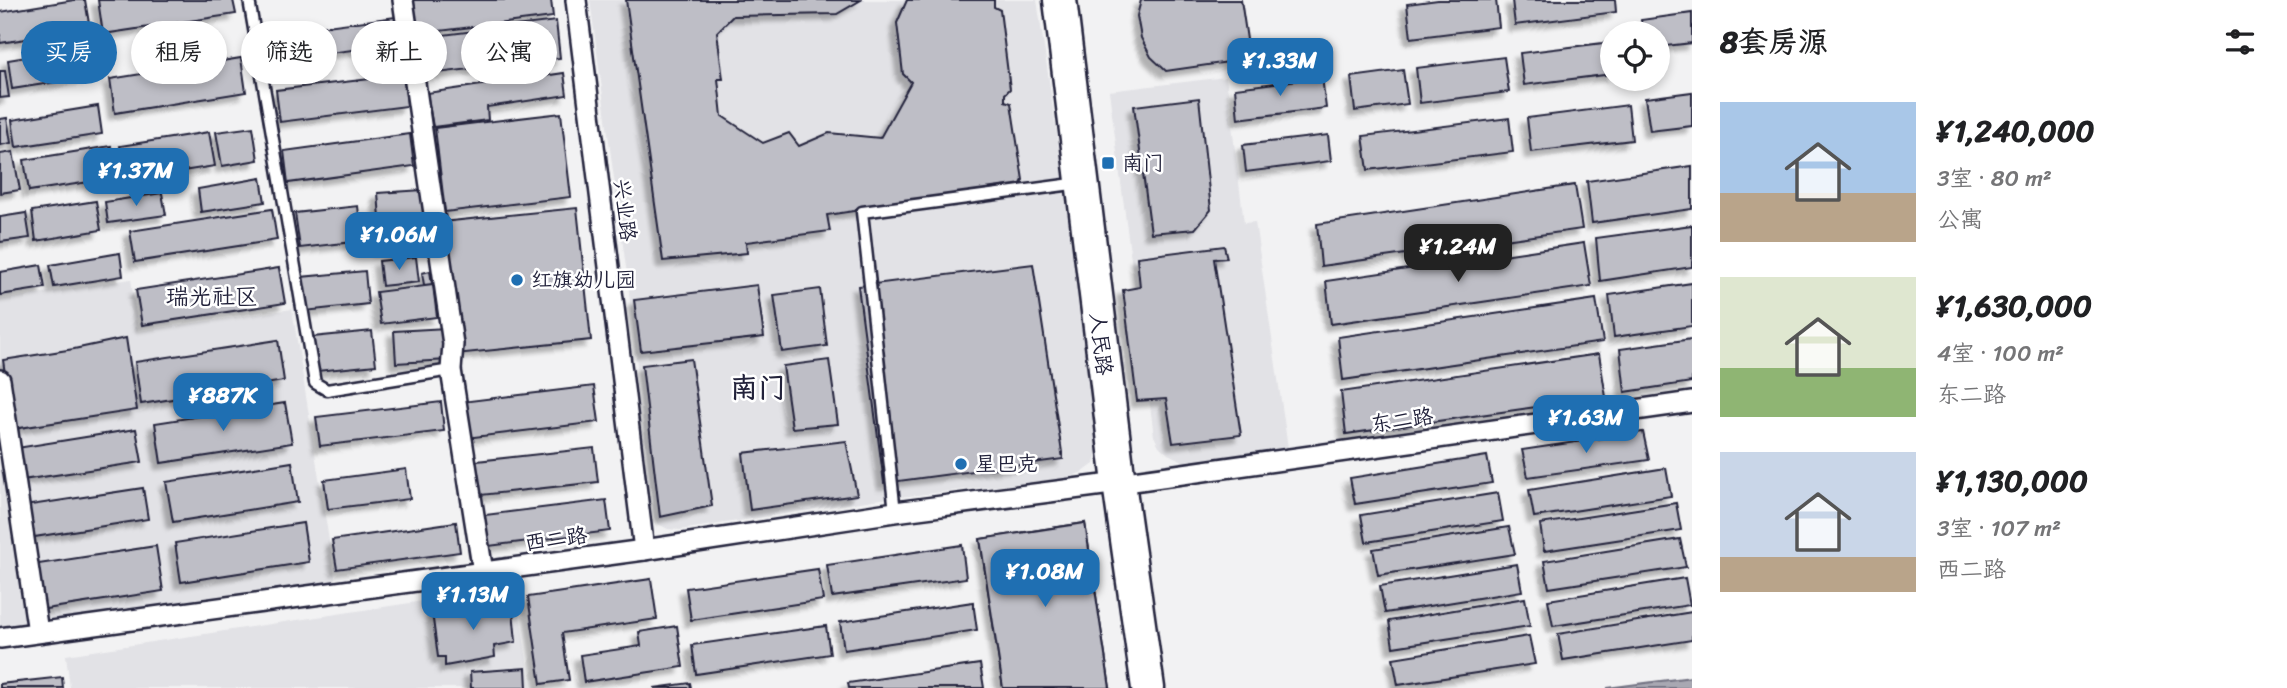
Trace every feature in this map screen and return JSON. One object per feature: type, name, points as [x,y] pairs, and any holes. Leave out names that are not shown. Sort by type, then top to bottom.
[{"type":"main road","name":"人民路","points":[[1060,0],[1081,183],[1127,482],[1166,688]]},
{"type":"main road","name":"人民路","points":[[1079,0],[1148,688]]},
{"type":"street","points":[[404,0],[453,344],[451,370],[483,572]]},
{"type":"street","name":"兴业路","points":[[576,0],[644,550]]},
{"type":"street","points":[[0,380],[38,632]]},
{"type":"street","name":"东二路","points":[[1127,482],[1692,402]]},
{"type":"street","name":"西二路","points":[[0,638],[1127,482]]},
{"type":"lane","points":[[249,0],[315,383],[327,390],[451,370]]},
{"type":"lane","points":[[895,512],[862,212],[1081,183]]},
{"type":"shaded area","points":[[590,0],[1037,0],[1065,188],[1097,437],[1098,449],[1094,464],[1067,478],[873,500],[680,530],[668,529],[658,524],[654,517],[627,275]]},
{"type":"shaded area","points":[[1226,77],[1244,223],[1255,222],[1288,448],[1187,463],[1168,454],[1159,446],[1154,436],[1109,91]]},
{"type":"shaded area","points":[[131,279],[138,331],[292,309],[336,584],[0,630],[0,300]]},
{"type":"shaded area","points":[[516,587],[531,688],[70,688],[66,655]]},
{"type":"shaded area","points":[[1692,677],[1692,688],[1607,688]]},
{"type":"building","points":[[85,0],[89,21],[21,21],[21,40],[0,43],[0,12]]},
{"type":"building","points":[[98,0],[233,0],[236,14],[189,21],[131,21],[131,30],[117,32],[117,21],[101,21]]},
{"type":"building","points":[[411,0],[551,0],[553,17],[521,21],[461,21],[461,28],[447,30],[447,21],[413,21]]},
{"type":"building","points":[[626,0],[861,0],[837,14],[733,16],[717,32],[723,79],[718,79],[722,116],[763,143],[789,133],[799,146],[829,133],[880,138],[911,82],[903,74],[897,23],[907,0],[994,0],[994,7],[1000,10],[1010,89],[1005,94],[1005,101],[1011,103],[1023,180],[1020,186],[827,215],[830,231],[746,242],[747,253],[663,261]]},
{"type":"building","points":[[1141,0],[1241,0],[1250,59],[1166,71],[1151,57],[1141,38],[1137,16]]},
{"type":"building","points":[[1438,0],[1496,0],[1499,27],[1411,38],[1407,4]]},
{"type":"building","points":[[1512,0],[1615,0],[1616,12],[1515,25]]},
{"type":"building","points":[[1692,13],[1692,43],[1670,46],[1670,21],[1641,20]]},
{"type":"building","points":[[395,17],[396,21],[364,21]]},
{"type":"building","points":[[351,23],[351,50],[337,52],[337,25]]},
{"type":"building","points":[[557,30],[560,58],[557,58]]},
{"type":"building","points":[[461,33],[461,70],[447,72],[447,34]]},
{"type":"building","points":[[1600,43],[1600,76],[1524,85],[1520,53]]},
{"type":"building","points":[[1504,57],[1509,92],[1420,103],[1416,68]]},
{"type":"building","points":[[21,58],[21,84],[44,84],[12,89],[8,60]]},
{"type":"building","points":[[241,58],[241,84],[245,84],[246,92],[115,113],[111,84],[117,84],[117,78],[131,76],[131,84],[227,84],[227,60]]},
{"type":"building","points":[[1403,70],[1408,104],[1355,111],[1351,77]]},
{"type":"building","points":[[0,71],[5,71],[9,97],[0,98]]},
{"type":"building","points":[[564,73],[567,95],[487,107],[488,120],[433,127],[427,93],[489,84],[557,84],[557,74]]},
{"type":"building","points":[[1322,77],[1326,108],[1238,119],[1235,88]]},
{"type":"building","points":[[337,83],[405,84],[407,106],[280,122],[276,90]]},
{"type":"building","points":[[1692,92],[1692,126],[1650,131],[1645,98]]},
{"type":"building","points":[[1199,98],[1211,210],[1195,229],[1151,233],[1134,106]]},
{"type":"building","points":[[1628,105],[1632,140],[1531,152],[1527,118]]},
{"type":"building","points":[[98,106],[102,134],[16,147],[12,120]]},
{"type":"building","points":[[561,113],[571,197],[445,212],[435,128]]},
{"type":"building","points":[[7,118],[11,143],[0,145],[0,119]]},
{"type":"building","points":[[1509,118],[1513,152],[1368,170],[1363,136]]},
{"type":"building","points":[[253,127],[258,160],[222,166],[216,132]]},
{"type":"building","points":[[209,132],[215,166],[125,180],[120,146]]},
{"type":"building","points":[[410,134],[414,166],[288,183],[284,151]]},
{"type":"building","points":[[1328,135],[1331,161],[1246,172],[1243,145]]},
{"type":"building","points":[[111,146],[116,178],[29,191],[24,160]]},
{"type":"building","points":[[13,152],[20,190],[0,193],[0,154]]},
{"type":"building","points":[[1692,166],[1692,209],[1592,223],[1587,181]]},
{"type":"building","points":[[261,178],[265,202],[201,212],[198,189]]},
{"type":"building","points":[[1575,185],[1582,229],[1321,266],[1317,224]]},
{"type":"building","points":[[423,190],[425,215],[380,218],[378,193]]},
{"type":"building","points":[[162,193],[166,215],[108,223],[105,202]]},
{"type":"building","points":[[96,201],[101,230],[36,241],[32,211]]},
{"type":"building","points":[[358,206],[362,241],[300,248],[295,213]]},
{"type":"building","name":"红旗幼儿园","points":[[577,208],[591,340],[456,354],[442,222]]},
{"type":"building","points":[[272,209],[277,240],[135,262],[130,231]]},
{"type":"building","points":[[26,213],[30,238],[0,242],[0,217]]},
{"type":"building","points":[[421,218],[423,246],[379,250],[377,222]]},
{"type":"building","points":[[1692,225],[1692,267],[1600,281],[1596,238]]},
{"type":"building","points":[[1584,243],[1591,286],[1331,324],[1326,281]]},
{"type":"building","points":[[1224,246],[1227,258],[1214,259],[1241,435],[1173,443],[1166,399],[1137,401],[1123,290],[1140,287],[1137,257]]},
{"type":"building","points":[[120,253],[123,276],[54,287],[50,265]]},
{"type":"building","points":[[416,257],[419,282],[382,286],[379,261]]},
{"type":"building","points":[[1033,264],[1063,459],[884,483],[858,286]]},
{"type":"building","points":[[41,265],[45,288],[0,295],[0,272]]},
{"type":"building","points":[[279,268],[285,303],[142,325],[136,290]]},
{"type":"building","points":[[365,271],[368,304],[305,311],[301,277]]},
{"type":"building","points":[[430,271],[432,284],[424,285],[422,273]]},
{"type":"building","points":[[1692,283],[1692,326],[1614,337],[1609,295]]},
{"type":"building","points":[[433,285],[437,317],[381,324],[376,292]]},
{"type":"building","points":[[757,285],[764,337],[641,351],[634,300]]},
{"type":"building","points":[[820,289],[827,346],[782,352],[774,295]]},
{"type":"building","points":[[1596,299],[1603,342],[1343,380],[1338,337]]},
{"type":"building","points":[[446,328],[448,360],[396,363],[394,331]]},
{"type":"building","points":[[372,331],[376,365],[317,371],[313,337]]},
{"type":"building","points":[[126,338],[137,410],[13,429],[3,360]]},
{"type":"building","points":[[1692,339],[1692,382],[1625,392],[1620,349]]},
{"type":"building","points":[[278,340],[284,381],[141,404],[135,362]]},
{"type":"building","points":[[1599,354],[1606,397],[1346,434],[1341,392]]},
{"type":"building","points":[[691,359],[712,506],[660,517],[642,365]]},
{"type":"building","points":[[829,360],[838,424],[792,428],[783,366]]},
{"type":"building","points":[[594,386],[599,422],[466,438],[461,402]]},
{"type":"building","points":[[441,402],[444,431],[320,446],[316,417]]},
{"type":"building","points":[[285,403],[292,443],[161,463],[155,423]]},
{"type":"building","points":[[136,429],[142,462],[22,480],[17,448]]},
{"type":"building","points":[[1643,432],[1649,460],[1528,477],[1522,450]]},
{"type":"building","points":[[846,441],[857,495],[750,510],[743,453]]},
{"type":"building","points":[[594,448],[598,482],[472,496],[468,462]]},
{"type":"building","points":[[1487,456],[1492,483],[1355,504],[1350,478]]},
{"type":"building","points":[[292,462],[298,502],[173,522],[166,482]]},
{"type":"building","points":[[1666,468],[1671,496],[1534,517],[1529,490]]},
{"type":"building","points":[[406,469],[410,499],[328,509],[324,480]]},
{"type":"building","points":[[143,488],[148,519],[28,538],[24,506]]},
{"type":"building","points":[[1498,493],[1503,521],[1366,542],[1361,515]]},
{"type":"building","points":[[606,500],[610,531],[481,547],[477,516]]},
{"type":"building","points":[[1676,503],[1681,530],[1544,551],[1540,524]]},
{"type":"building","points":[[456,522],[460,552],[337,569],[332,540]]},
{"type":"building","points":[[303,523],[309,562],[181,582],[175,543]]},
{"type":"building","points":[[1085,523],[1110,688],[1003,688],[980,539]]},
{"type":"building","points":[[1085,523],[1110,688],[1003,688],[980,539]]},
{"type":"building","points":[[1509,527],[1515,554],[1378,575],[1373,549]]},
{"type":"building","points":[[1680,539],[1686,567],[1549,588],[1544,561]]},
{"type":"building","points":[[962,545],[966,578],[832,597],[827,565]]},
{"type":"building","points":[[156,546],[163,591],[39,610],[32,565]]},
{"type":"building","points":[[1517,564],[1522,591],[1385,613],[1380,586]]},
{"type":"building","points":[[818,569],[823,600],[691,620],[686,588]]},
{"type":"building","points":[[1685,578],[1690,605],[1553,626],[1548,600]]},
{"type":"building","points":[[651,579],[657,619],[562,633],[569,680],[541,684],[528,597]]},
{"type":"building","points":[[1525,598],[1530,626],[1393,647],[1389,621]]},
{"type":"building","points":[[512,600],[516,642],[494,646],[495,657],[445,666],[445,657],[438,657],[432,612]]},
{"type":"building","points":[[973,602],[977,630],[844,650],[840,622]]},
{"type":"building","points":[[1692,612],[1692,640],[1563,660],[1558,634]]},
{"type":"building","points":[[677,626],[683,667],[584,682],[580,655],[641,646],[639,632]]},
{"type":"building","points":[[826,626],[830,654],[696,674],[692,645]]},
{"type":"building","points":[[1529,636],[1535,664],[1398,685],[1393,658]]},
{"type":"building","points":[[980,664],[984,688],[849,688],[848,683]]},
{"type":"building","points":[[526,668],[527,688],[471,688],[470,672]]},
{"type":"building","points":[[62,677],[63,688],[0,688],[0,684]]},
{"type":"building","points":[[690,683],[691,688],[654,688]]},
{"type":"place","name":"南门","points":[[1108,163]]},
{"type":"place","name":"红旗幼儿园","points":[[517,280]]},
{"type":"place","name":"星巴克","points":[[961,464]]},
{"type":"district","name":"瑞光社区","points":[[212,296]]},
{"type":"district","name":"南门","points":[[758,387]]}]
